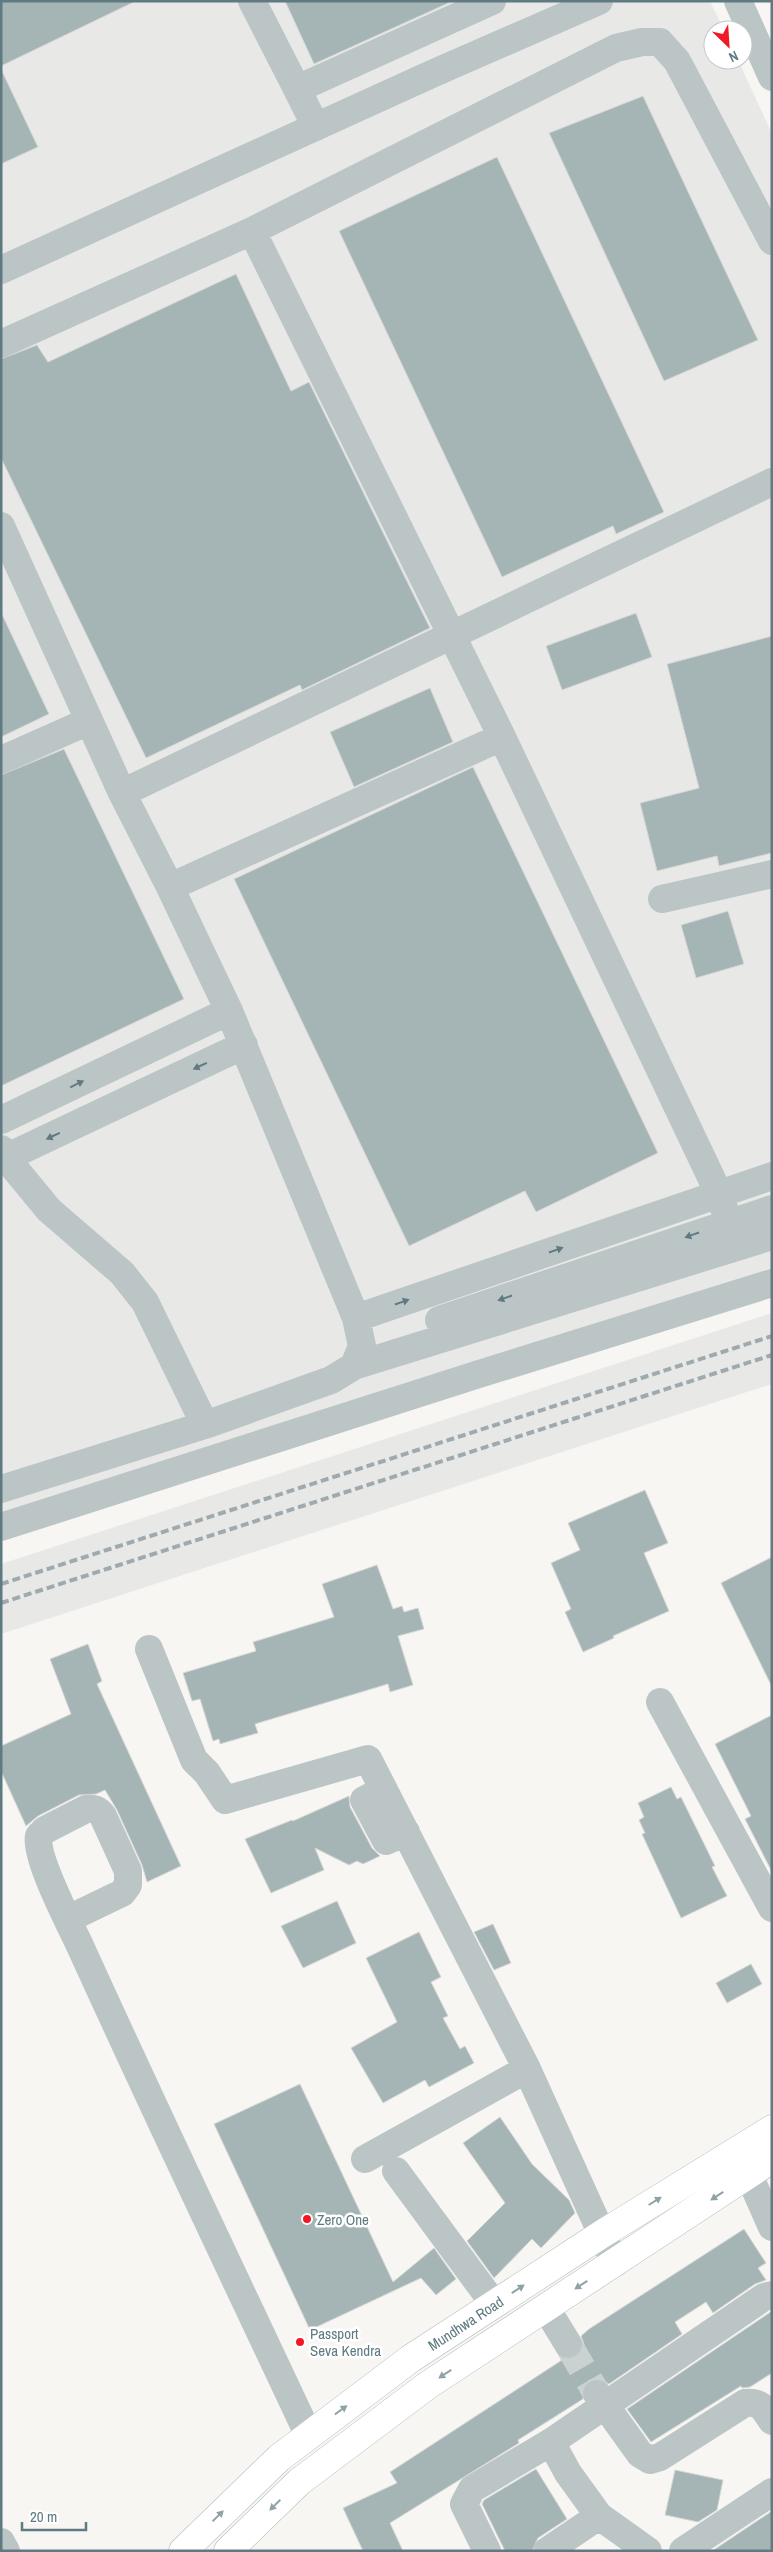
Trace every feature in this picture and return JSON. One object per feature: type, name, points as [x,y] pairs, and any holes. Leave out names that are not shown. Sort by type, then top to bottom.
[{"type":"main road","name":"Mundhwa Road","points":[[183,2551],[279,2458],[308,2434],[410,2359],[602,2234],[772,2129]]},
{"type":"main road","points":[[228,2551],[299,2482],[428,2386],[772,2159]]},
{"type":"main road","points":[[279,2458],[299,2482]]},
{"type":"street","points":[[252,1],[316,127]]},
{"type":"street","points":[[1,270],[599,1]]},
{"type":"street","points":[[738,1],[772,78]]},
{"type":"street","points":[[297,89],[475,5]]},
{"type":"street","points":[[1,344],[252,231],[616,48],[642,42],[660,42],[678,61],[772,241]]},
{"type":"street","points":[[252,231],[450,636],[502,737],[720,1194],[729,1223]]},
{"type":"street","points":[[122,793],[772,482]]},
{"type":"street","points":[[1,526],[122,793],[170,887],[244,1045],[356,1318],[358,1356]]},
{"type":"street","points":[[1,760],[89,720]]},
{"type":"street","points":[[170,887],[502,737]]},
{"type":"street","points":[[662,900],[772,874]]},
{"type":"street","points":[[1,1120],[229,1011]]},
{"type":"street","points":[[205,1425],[145,1302],[122,1274],[49,1210],[3,1156],[244,1045]]},
{"type":"street","points":[[356,1318],[772,1176]]},
{"type":"street","points":[[1,1490],[205,1425],[331,1380],[358,1356],[772,1208]]},
{"type":"street","points":[[358,1356],[772,1236]]},
{"type":"street","points":[[1,1527],[772,1283]]},
{"type":"street","points":[[148,1649],[194,1760],[207,1773],[225,1800],[368,1759],[527,2069],[615,2263]]},
{"type":"street","points":[[660,1702],[772,1908]]},
{"type":"street","points":[[68,1919],[308,2434]]},
{"type":"street","points":[[365,2159],[527,2069]]},
{"type":"street","points":[[396,2171],[494,2304]]},
{"type":"street","points":[[749,2175],[772,2228]]},
{"type":"street","points":[[487,2551],[464,2504],[472,2489],[551,2442],[601,2400],[764,2297],[772,2295]]},
{"type":"street","points":[[546,2308],[568,2344]]},
{"type":"street","points":[[601,2400],[640,2454],[650,2460],[660,2457],[745,2403],[754,2402],[769,2409]]},
{"type":"street","points":[[551,2442],[568,2473],[599,2516],[643,2549]]},
{"type":"street","points":[[682,2551],[772,2492]]},
{"type":"street","points":[[547,2551],[599,2516]]},
{"type":"street","points":[[1,2542],[6,2551]]},
{"type":"shaded area","points":[[1,1],[710,1],[719,20],[703,20],[703,70],[743,70],[772,134],[772,1270],[1,1535]]},
{"type":"shaded area","points":[[772,1313],[772,1384],[1,1634],[1,1564]]},
{"type":"building","points":[[1,1],[136,1],[1,66]]},
{"type":"building","points":[[285,1],[453,1],[314,64]]},
{"type":"building","points":[[1,69],[38,147],[1,164]]},
{"type":"building","points":[[643,96],[758,340],[664,381],[549,133]]},
{"type":"building","points":[[497,157],[664,512],[616,534],[613,526],[502,577],[339,231]]},
{"type":"building","points":[[236,274],[291,391],[309,382],[430,628],[302,690],[300,685],[146,758],[1,458],[1,359],[37,345],[48,362]]},
{"type":"building","points":[[1,612],[49,714],[1,737]]},
{"type":"building","points":[[636,613],[652,657],[562,690],[546,646]]},
{"type":"building","points":[[772,636],[772,853],[719,866],[717,856],[657,871],[640,803],[699,788],[667,664]]},
{"type":"building","points":[[430,688],[453,742],[354,787],[330,732]]},
{"type":"building","points":[[64,749],[184,999],[1,1086],[1,775]]},
{"type":"building","points":[[473,767],[658,1153],[536,1212],[525,1191],[409,1246],[234,879]]},
{"type":"building","points":[[728,911],[744,964],[696,978],[681,925]]},
{"type":"building","points":[[645,1490],[668,1543],[644,1553],[669,1611],[613,1636],[614,1638],[583,1652],[565,1612],[571,1609],[551,1563],[580,1550],[568,1523]]},
{"type":"building","points":[[772,1557],[772,1687],[721,1583]]},
{"type":"building","points":[[377,1565],[393,1609],[402,1606],[404,1612],[418,1608],[424,1629],[398,1636],[413,1685],[390,1692],[388,1684],[255,1724],[258,1733],[220,1744],[219,1739],[213,1741],[200,1699],[192,1701],[183,1673],[256,1651],[253,1642],[334,1617],[322,1584]]},
{"type":"building","points":[[88,1644],[102,1681],[97,1684],[181,1866],[147,1882],[142,1865],[117,1810],[105,1790],[96,1794],[79,1795],[38,1816],[26,1826],[1,1771],[1,1746],[71,1714],[50,1659]]},
{"type":"building","points":[[772,1715],[772,1872],[745,1819],[751,1816],[715,1744]]},
{"type":"building","points":[[671,1787],[677,1799],[681,1797],[715,1866],[712,1867],[727,1896],[681,1918],[642,1834],[645,1833],[639,1820],[644,1817],[638,1803]]},
{"type":"building","points":[[349,1796],[350,1807],[372,1848],[380,1856],[363,1864],[357,1861],[349,1865],[315,1848],[324,1870],[271,1893],[245,1839],[293,1821]]},
{"type":"building","points":[[337,1901],[356,1943],[303,1968],[281,1926]]},
{"type":"building","points":[[493,1924],[511,1963],[494,1970],[474,1932]]},
{"type":"building","points":[[419,1932],[441,1977],[431,1982],[448,2016],[443,2018],[460,2049],[465,2046],[474,2063],[429,2087],[425,2080],[383,2103],[351,2048],[397,2022],[366,1958]]},
{"type":"building","points":[[751,1964],[762,1984],[727,2003],[716,1983]]},
{"type":"building","points":[[300,2084],[393,2282],[434,2248],[456,2279],[436,2295],[421,2278],[310,2330],[214,2124]]},
{"type":"building","points":[[500,2117],[532,2164],[569,2200],[575,2213],[541,2248],[532,2239],[494,2278],[467,2241],[505,2203],[463,2143]]},
{"type":"building","points":[[744,2229],[766,2263],[758,2268],[766,2280],[755,2284],[713,2313],[706,2302],[675,2322],[682,2334],[609,2384],[596,2378],[588,2381],[583,2388],[583,2399],[518,2440],[519,2443],[390,2523],[403,2551],[363,2551],[343,2508],[397,2483],[390,2472],[562,2360],[560,2357],[568,2360],[577,2357],[584,2344],[581,2336],[589,2329]]},
{"type":"building","points":[[772,2311],[772,2373],[750,2387],[742,2388],[741,2386],[651,2442],[627,2409]]},
{"type":"building","points":[[536,2469],[567,2519],[538,2538],[532,2551],[505,2551],[482,2504],[484,2500]]},
{"type":"building","points":[[675,2470],[723,2480],[717,2510],[698,2522],[665,2515]]},
{"type":"building","points":[[772,2511],[772,2551],[712,2551]]},
{"type":"tunnel","points":[[568,2344],[597,2394]]},
{"type":"railway","points":[[1,1584],[772,1336]]},
{"type":"railway","points":[[1,1603],[772,1355]]},
{"type":"place","name":"Zero One","points":[[307,2219]]},
{"type":"place","name":"Passport Seva Kendra","points":[[300,2342]]}]
